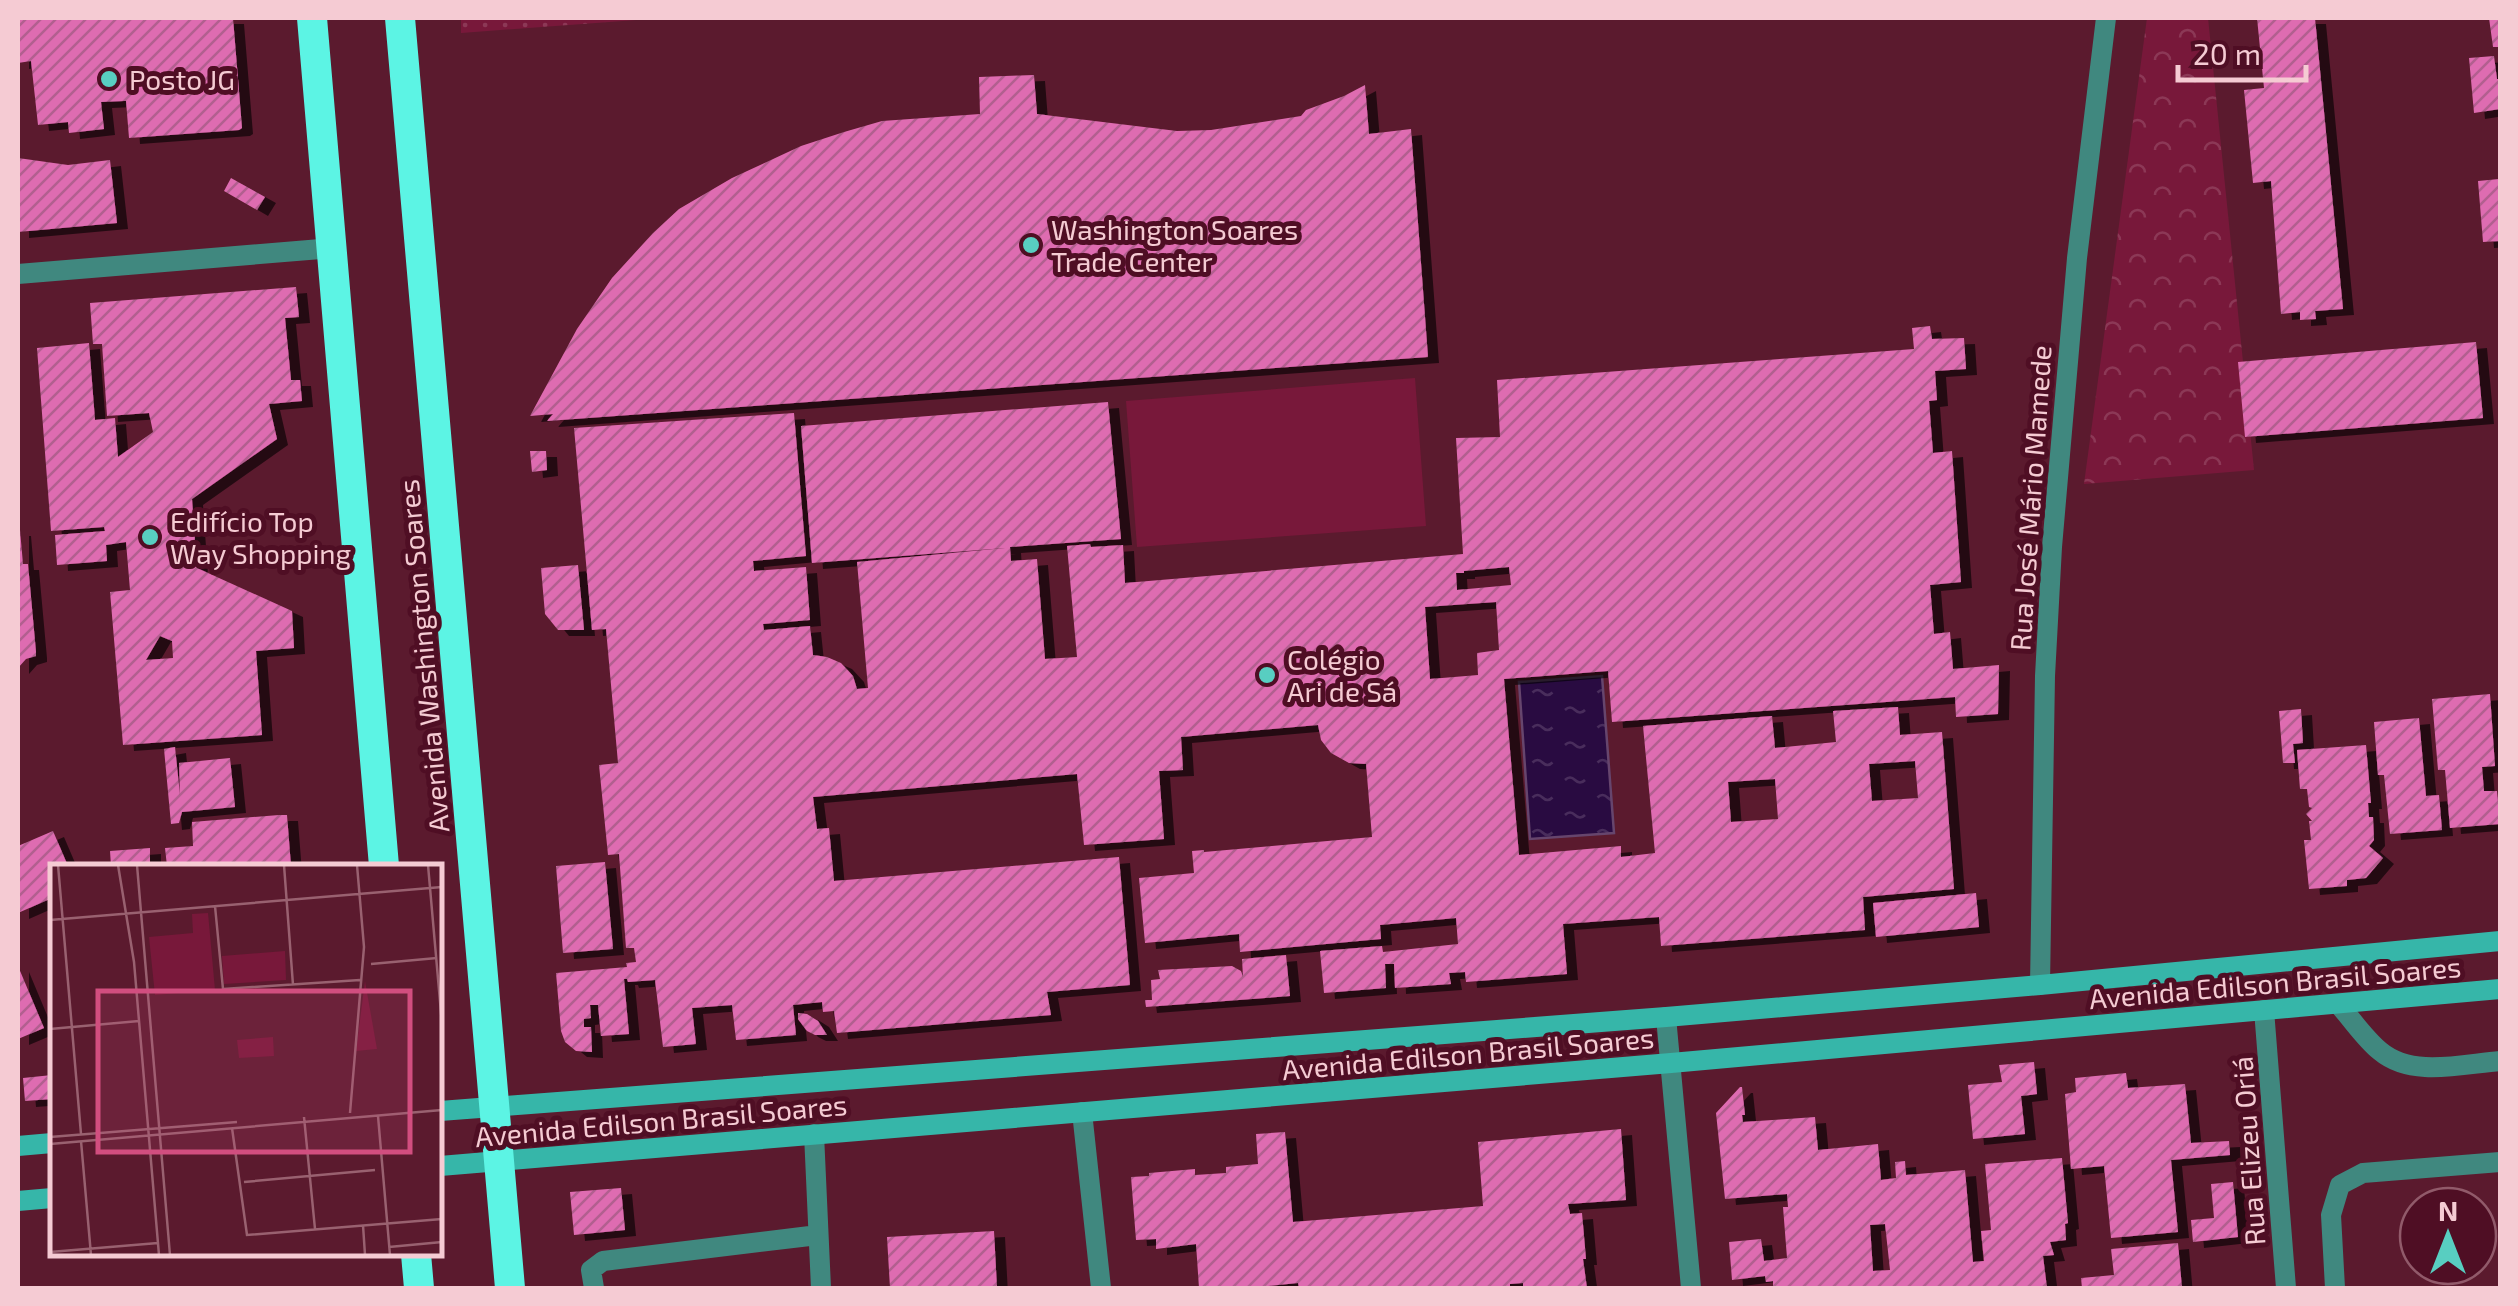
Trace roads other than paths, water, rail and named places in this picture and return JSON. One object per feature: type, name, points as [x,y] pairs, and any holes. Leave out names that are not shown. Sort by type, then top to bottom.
[{"type":"highway","name":"Avenida Washington Soares","points":[[312,18],[384,864]]},
{"type":"highway","name":"Avenida Washington Soares","points":[[400,18],[510,1288]]},
{"type":"highway","points":[[416,1256],[419,1288]]},
{"type":"main road","name":"Avenida Edilson Brasil Soares","points":[[442,1111],[1666,1017],[2500,941]]},
{"type":"main road","name":"Avenida Edilson Brasil Soares","points":[[442,1166],[1670,1064],[2500,989]]},
{"type":"main road","points":[[18,1146],[50,1143]]},
{"type":"main road","points":[[18,1200],[50,1198]]},
{"type":"street","name":"Rua José Mário Mamede","points":[[2040,985],[2044,676],[2052,547],[2077,258],[2106,18]]},
{"type":"street","points":[[18,274],[333,248]]},
{"type":"street","points":[[2338,1004],[2380,1051],[2400,1064],[2424,1068],[2500,1061]]},
{"type":"street","name":"Rua Elizeu Oriá","points":[[2264,1010],[2286,1288]]},
{"type":"street","points":[[1666,1017],[1692,1288]]},
{"type":"street","points":[[1082,1112],[1101,1288]]},
{"type":"street","points":[[814,1134],[821,1288]]},
{"type":"street","points":[[2335,1288],[2331,1215],[2340,1186],[2363,1173],[2500,1162]]},
{"type":"street","points":[[594,1288],[592,1270],[603,1260],[818,1234]]},
{"type":"water","points":[[1602,676],[1614,833],[1530,839],[1519,682]]},
{"type":"place","name":"Posto JG","points":[[109,79]]},
{"type":"place","name":"Washington Soares Trade Center","points":[[1031,245]]},
{"type":"place","name":"Edifício Top Way Shopping","points":[[150,537]]},
{"type":"place","name":"Colégio Ari de Sá","points":[[1267,675]]}]
